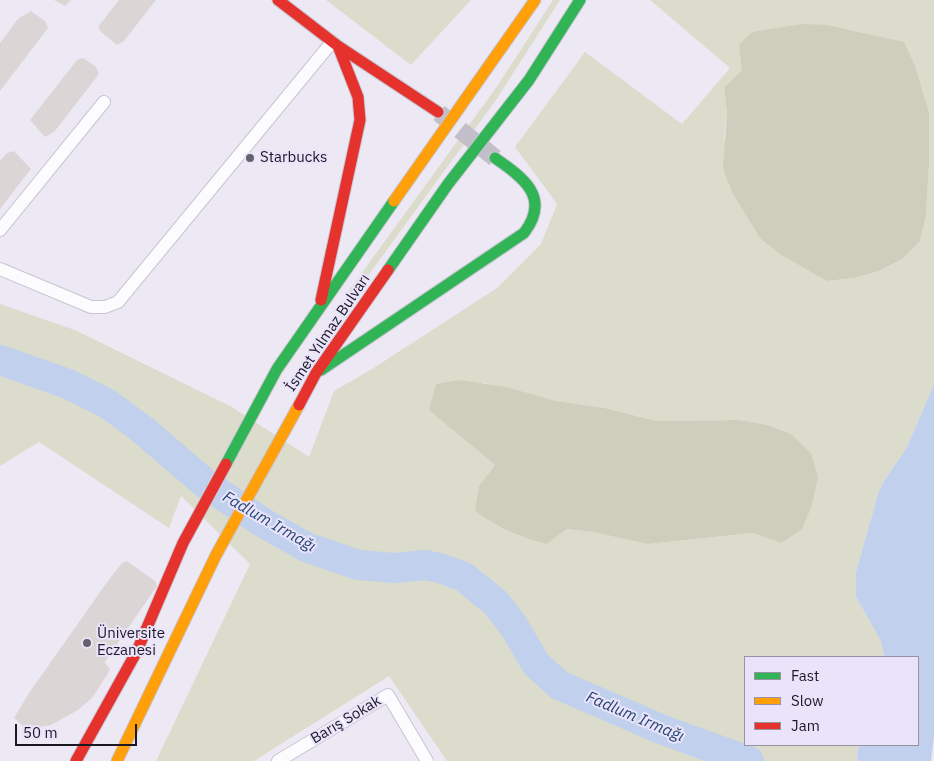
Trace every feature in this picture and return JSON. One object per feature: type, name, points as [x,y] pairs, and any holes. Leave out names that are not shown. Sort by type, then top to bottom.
[{"type":"street","points":[[278,0],[335,44],[438,112]]},
{"type":"street","name":"İsmet Yılmaz Bulvarı","points":[[76,761],[137,651],[183,543],[277,369],[535,0]]},
{"type":"street","name":"İsmet Yılmaz Bulvarı","points":[[117,761],[216,555],[316,373],[448,184],[529,80],[580,0]]},
{"type":"street","points":[[0,269],[91,307],[105,307],[118,302],[335,44]]},
{"type":"street","points":[[320,308],[360,120],[358,97],[335,44]]},
{"type":"street","points":[[0,230],[104,102]]},
{"type":"street","points":[[316,373],[401,318],[524,233],[535,216],[534,201],[528,186],[515,173],[495,158]]},
{"type":"street","name":"Barış Sokak","points":[[278,761],[388,695],[428,761]]},
{"type":"green space","points":[[326,0],[471,0],[411,65]]},
{"type":"green space","points":[[553,0],[560,0],[496,100],[354,295],[348,292],[498,85]]},
{"type":"green space","points":[[650,0],[934,0],[934,384],[907,447],[884,481],[878,494],[856,572],[856,597],[881,641],[884,656],[744,656],[744,746],[859,746],[858,761],[447,761],[389,676],[254,761],[156,761],[250,564],[181,496],[169,528],[39,442],[0,466],[0,304],[75,330],[232,407],[309,457],[334,391],[372,369],[497,288],[541,244],[557,204],[515,147],[585,52],[682,124],[730,68]],"holes":[[[777,29],[851,30],[876,36],[921,91],[929,113],[926,216],[920,241],[902,259],[879,271],[854,278],[827,281],[805,267],[724,139],[727,113],[724,87],[742,70],[752,32]],[[483,383],[556,401],[605,408],[656,421],[740,420],[768,425],[791,434],[811,453],[781,543],[753,533],[647,544],[593,532],[567,529],[547,544],[479,486],[495,465],[453,430]]]},
{"type":"green space","points":[[803,24],[827,25],[904,42],[915,66],[929,113],[926,216],[920,241],[902,259],[879,271],[854,278],[827,281],[780,254],[760,238],[732,192],[723,168],[727,113],[724,87],[742,70],[739,45],[752,32]]},
{"type":"green space","points":[[460,380],[506,387],[556,401],[605,408],[656,421],[740,420],[768,425],[791,434],[811,453],[818,477],[812,505],[802,529],[781,543],[753,533],[647,544],[593,532],[567,529],[547,544],[518,535],[475,511],[479,486],[495,465],[429,410],[436,384]]},
{"type":"water","points":[[934,384],[934,736],[931,761],[858,761],[859,746],[919,746],[919,656],[884,656],[881,641],[856,597],[856,572],[878,494],[884,481],[907,447]]},
{"type":"building","points":[[54,0],[71,0],[65,6]]},
{"type":"building","points":[[119,0],[156,0],[124,41],[117,45],[101,32],[98,27]]},
{"type":"building","points":[[31,11],[46,22],[48,28],[0,91],[0,43],[18,19]]},
{"type":"building","points":[[83,58],[96,67],[99,74],[55,131],[45,137],[30,120],[77,60]]},
{"type":"building","points":[[14,151],[31,169],[0,209],[0,161],[7,153]]},
{"type":"building","points":[[127,561],[155,581],[157,586],[106,660],[105,663],[110,669],[107,675],[92,698],[78,710],[51,725],[35,728],[24,727],[14,718],[29,693],[110,578],[122,563]]},
{"type":"waterway","name":"Fadlum Irmağı","points":[[0,360],[68,384],[108,404],[143,430],[206,484],[262,522],[306,547],[358,565],[395,568],[425,565],[440,568],[464,577],[496,603],[513,625],[536,664],[559,685],[663,730],[749,761]]},
{"type":"tunnel","points":[[439,113],[495,158]]},
{"type":"traffic: fast","points":[[388,270],[448,184],[529,80],[580,0]]},
{"type":"traffic: fast","points":[[321,370],[524,233],[532,221],[535,209],[534,199],[524,181],[495,158]]},
{"type":"traffic: fast","points":[[226,464],[277,369],[394,201]]},
{"type":"traffic: slow","points":[[394,201],[535,0]]},
{"type":"traffic: slow","points":[[117,761],[216,555],[299,405]]},
{"type":"traffic: jam","points":[[278,0],[338,46],[438,112]]},
{"type":"traffic: jam","points":[[321,300],[360,120],[358,97],[338,46]]},
{"type":"traffic: jam","points":[[299,405],[316,373],[388,270]]},
{"type":"traffic: jam","points":[[76,761],[137,651],[183,543],[226,464]]},
{"type":"place","name":"Starbucks","points":[[250,158]]},
{"type":"place","name":"Üniversite Eczanesi","points":[[87,643]]}]
